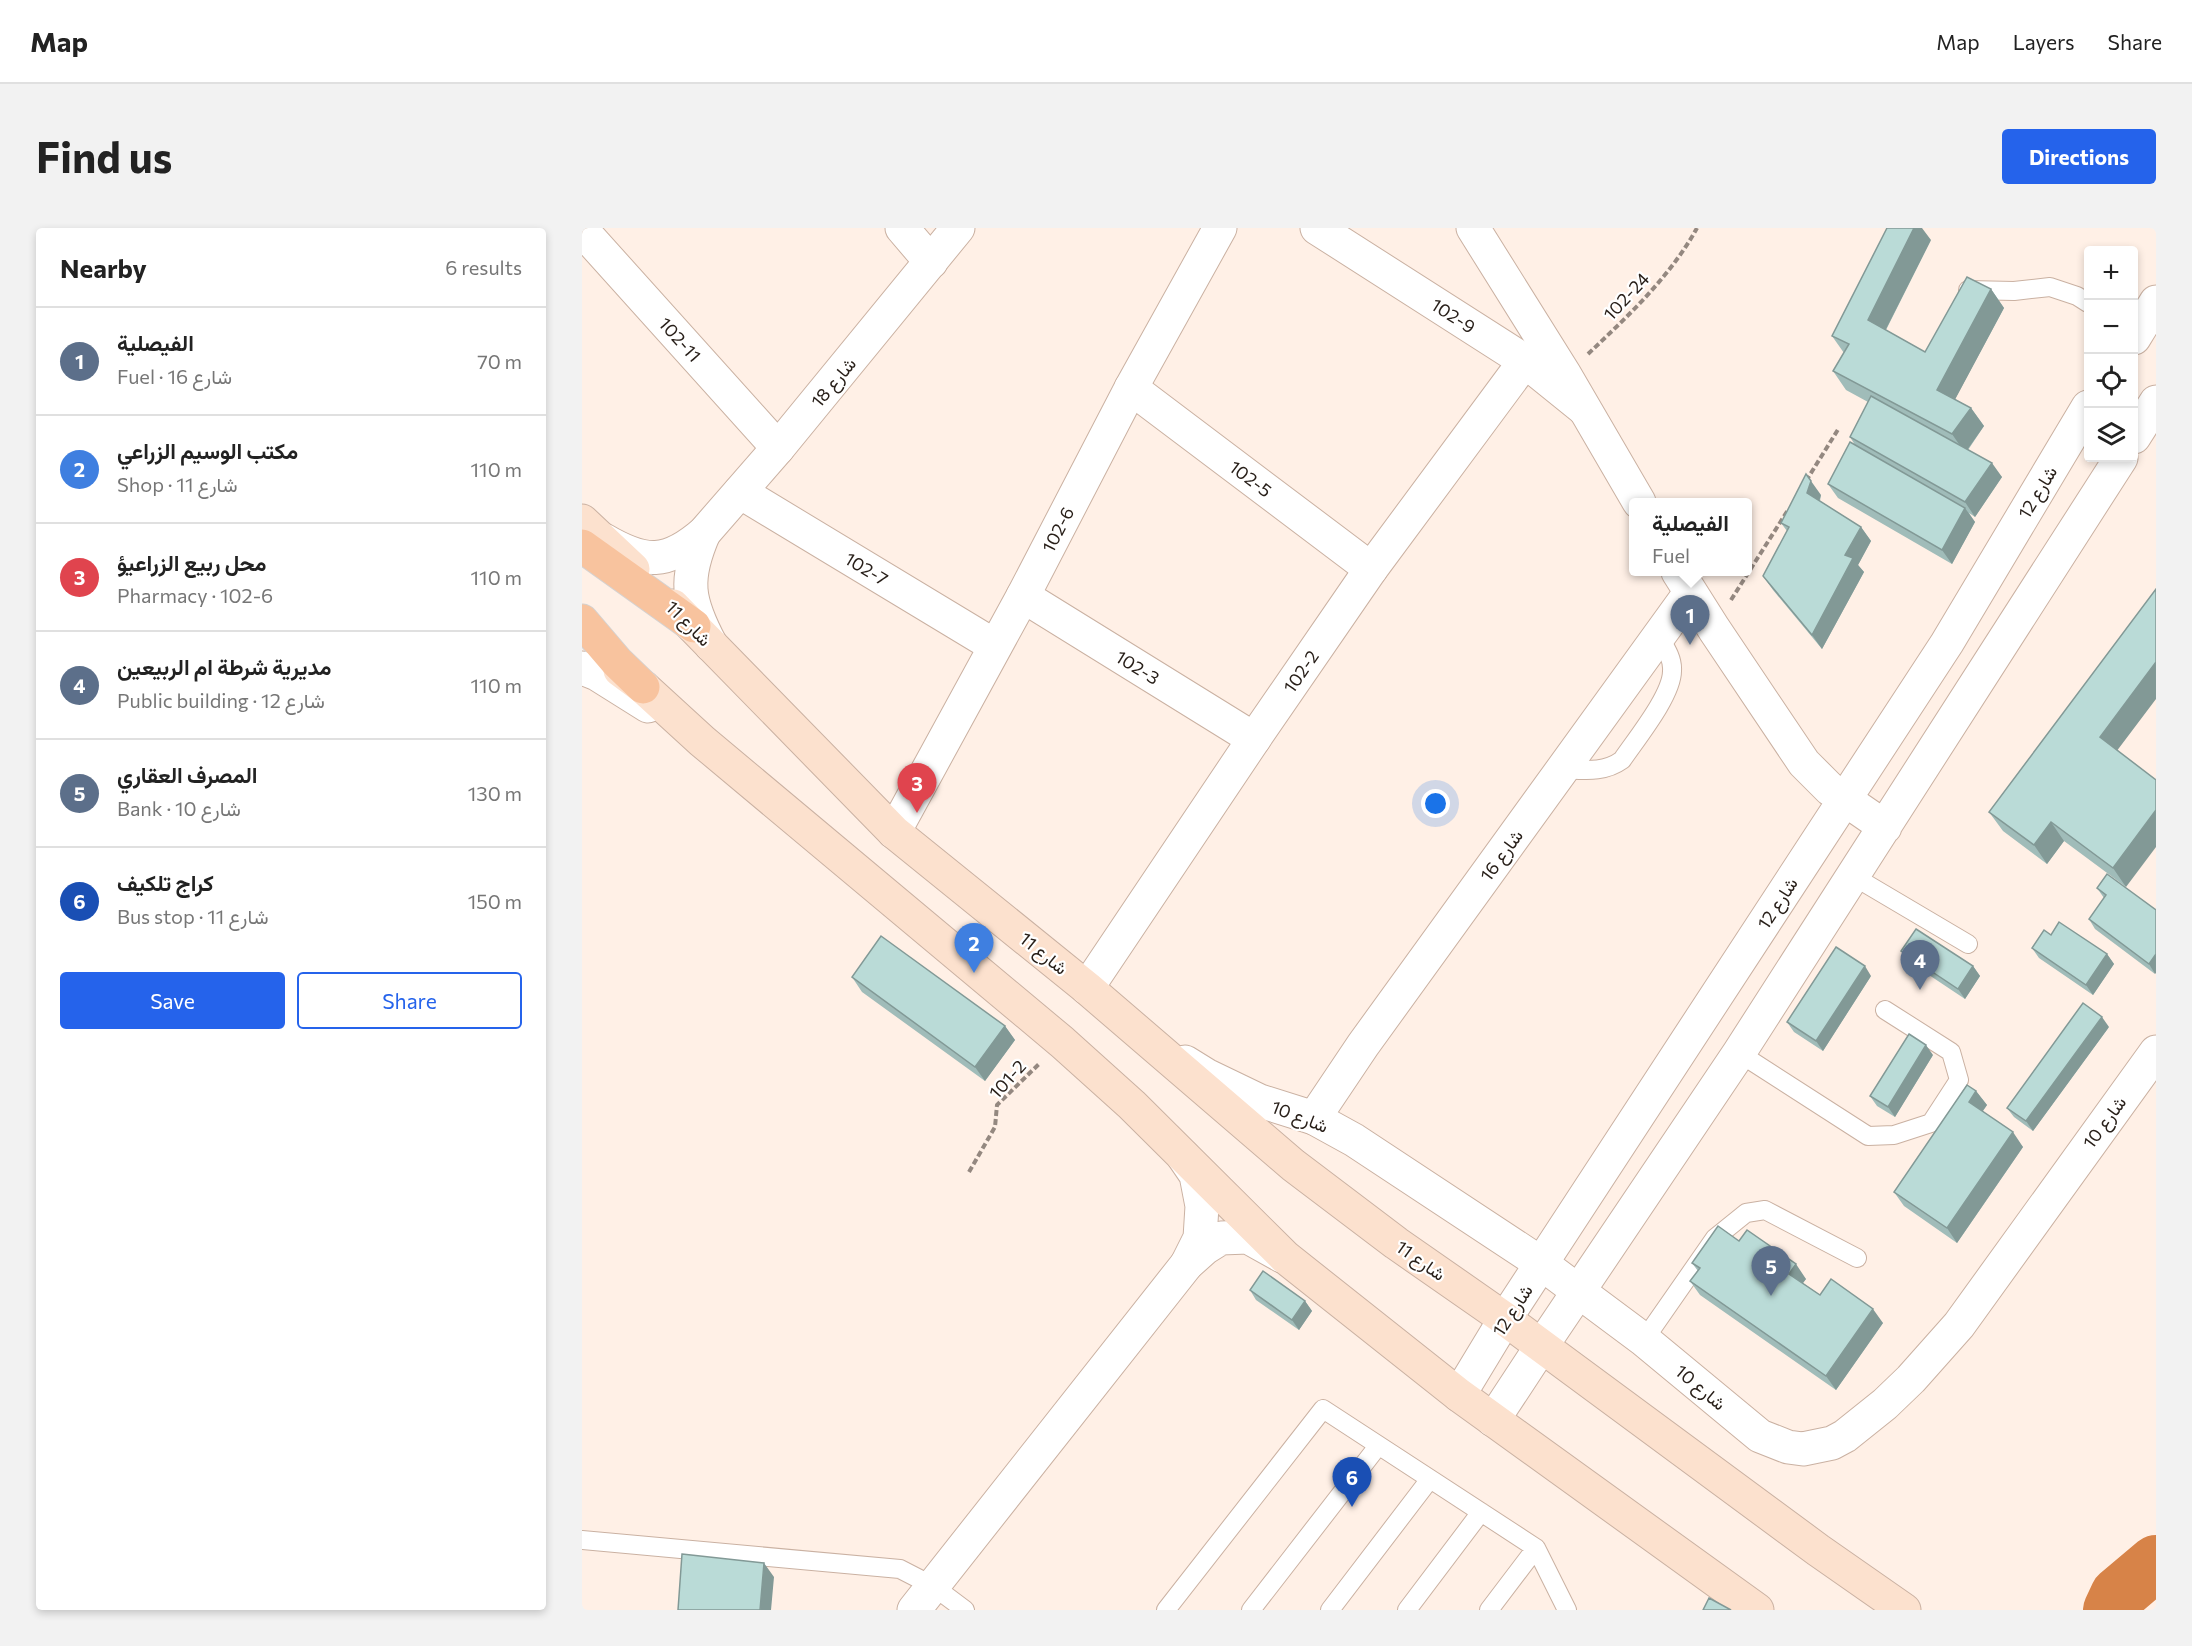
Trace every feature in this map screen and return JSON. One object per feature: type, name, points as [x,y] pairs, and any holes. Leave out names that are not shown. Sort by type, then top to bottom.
[{"type":"main road","points":[[588,535],[703,636]]},
{"type":"main road","points":[[582,621],[617,662],[702,741],[1062,1042],[1132,1105],[1231,1206],[1285,1257],[1459,1395],[1757,1610]]},
{"type":"main road","name":"شارع 11","points":[[703,636],[894,832],[1087,988],[1293,1165],[1396,1243],[1505,1319],[1818,1550],[1904,1610]]},
{"type":"main road","points":[[582,640],[643,687]]},
{"type":"street","points":[[902,228],[932,262]]},
{"type":"street","name":"شارع 18","points":[[704,533],[778,448],[958,228]]},
{"type":"street","name":"102-6","points":[[894,832],[1023,596],[1131,388],[1220,228]]},
{"type":"street","name":"102-9","points":[[1317,228],[1525,361],[1585,410]]},
{"type":"street","points":[[1473,228],[1565,375],[1637,498]]},
{"type":"street","name":"102-11","points":[[582,230],[778,448]]},
{"type":"street","points":[[2138,329],[2156,302]]},
{"type":"street","name":"102-2","points":[[1087,988],[1371,569],[1525,361]]},
{"type":"street","name":"102-5","points":[[1131,388],[1371,569]]},
{"type":"street","points":[[2138,429],[2156,402]]},
{"type":"street","name":"شارع 12","points":[[1459,1395],[1505,1319],[1947,642],[2087,408]]},
{"type":"street","points":[[1493,1420],[1739,1053],[2118,462]]},
{"type":"street","name":"102-7","points":[[740,492],[995,646]]},
{"type":"street","points":[[588,535],[625,552],[644,557],[663,557],[676,554],[704,533]]},
{"type":"street","points":[[703,636],[691,590],[691,569],[704,533]]},
{"type":"street","points":[[1684,582],[1804,763],[1830,789],[1885,826]]},
{"type":"street","name":"شارع 16","points":[[1314,1118],[1363,1045],[1659,637],[1684,582]]},
{"type":"street","name":"102-3","points":[[1023,596],[1254,739]]},
{"type":"street","points":[[582,668],[597,674],[702,741]]},
{"type":"street","name":"شارع 10","points":[[1143,1036],[1217,1080],[1260,1101],[1314,1118],[1354,1140],[1542,1264],[1644,1340],[1760,1436],[1774,1443],[1803,1449],[1832,1443],[1845,1436],[1886,1404],[1911,1379],[1959,1324],[2156,1052]]},
{"type":"street","points":[[1183,1155],[1196,1175],[1202,1206],[1200,1238],[1187,1264]]},
{"type":"street","points":[[923,1598],[1187,1264],[1221,1238],[1248,1237],[1285,1257]]},
{"type":"lane","points":[[1965,290],[2014,291],[2050,287],[2084,300]]},
{"type":"lane","points":[[1563,770],[1602,770],[1613,767],[1622,760],[1670,688],[1673,670],[1669,652],[1659,637]]},
{"type":"lane","points":[[1853,876],[1968,945]]},
{"type":"lane","points":[[1739,1053],[1868,1136],[1894,1135],[1931,1123],[1959,1080],[1951,1052],[1885,1010]]},
{"type":"lane","points":[[1644,1340],[1715,1238],[1746,1213],[1765,1210],[1857,1258]]},
{"type":"lane","points":[[1166,1610],[1323,1409],[1536,1548],[1567,1610]]},
{"type":"lane","points":[[1251,1610],[1378,1446]]},
{"type":"lane","points":[[1330,1610],[1430,1479]]},
{"type":"lane","points":[[1407,1610],[1481,1512]]},
{"type":"lane","points":[[582,1540],[900,1569],[923,1598],[965,1610]]},
{"type":"lane","points":[[1489,1610],[1536,1548]]},
{"type":"path","name":"102-24","points":[[1565,375],[1630,314],[1684,251],[1697,228]]},
{"type":"path","points":[[1801,488],[1839,428]]},
{"type":"path","points":[[1752,568],[1789,508]]},
{"type":"path","points":[[1714,629],[1747,576]]},
{"type":"path","name":"101-2","points":[[969,1172],[995,1127],[997,1105],[1062,1042]]},
{"type":"building","points":[[1887,228],[1914,228],[1868,320],[1925,352],[1967,277],[1991,289],[1937,390],[1971,408],[1952,434],[1833,371],[1849,344],[1832,336]]},
{"type":"building","points":[[1871,396],[1992,463],[1965,502],[1850,437]]},
{"type":"building","points":[[1850,442],[1965,508],[1942,550],[1828,484]]},
{"type":"building","points":[[1806,474],[1811,481],[1807,493],[1861,527],[1845,555],[1853,558],[1812,635],[1763,576],[1789,527],[1781,523]]},
{"type":"building","points":[[2156,589],[2156,662],[2100,737],[2156,780],[2156,810],[2113,868],[2051,822],[2034,845],[1989,812]]},
{"type":"building","points":[[2107,874],[2156,910],[2156,954],[2149,964],[2089,919],[2106,895],[2097,888]]},
{"type":"building","points":[[2059,922],[2107,954],[2086,985],[2032,948],[2044,930],[2051,935]]},
{"type":"building","points":[[1916,929],[1973,966],[1958,989],[1901,951]]},
{"type":"building","points":[[881,936],[1005,1026],[975,1067],[852,977]]},
{"type":"building","points":[[1836,947],[1865,966],[1816,1041],[1787,1022]]},
{"type":"building","points":[[2083,1003],[2102,1017],[2026,1121],[2007,1108]]},
{"type":"building","points":[[1909,1034],[1926,1045],[1888,1107],[1870,1096]]},
{"type":"building","points":[[1967,1085],[1976,1091],[1969,1102],[2013,1132],[1947,1228],[1894,1192]]},
{"type":"building","points":[[1718,1226],[1739,1241],[1747,1230],[1796,1264],[1789,1274],[1820,1295],[1831,1279],[1873,1309],[1826,1376],[1690,1281],[1700,1268],[1692,1263]]},
{"type":"building","points":[[1263,1271],[1305,1301],[1292,1320],[1250,1290]]},
{"type":"building","points":[[682,1554],[764,1563],[760,1610],[678,1610]]},
{"type":"building","points":[[1709,1598],[1731,1610],[1703,1610]]},
{"type":"waterway","points":[[2111,1610],[2118,1595],[2156,1563]]},
{"type":"place","name":"الفيصلية","points":[[1690,645]]},
{"type":"place","name":"محل ربيع الزراعيؤ","points":[[917,813]]},
{"type":"place","name":"مكتب الوسيم الزراعي","points":[[974,973]]},
{"type":"place","name":"مديرية شرطة ام الربيعين","points":[[1920,990]]},
{"type":"place","name":"المصرف العقاري","points":[[1771,1296]]},
{"type":"place","name":"كراج تلكيف","points":[[1352,1507]]}]
